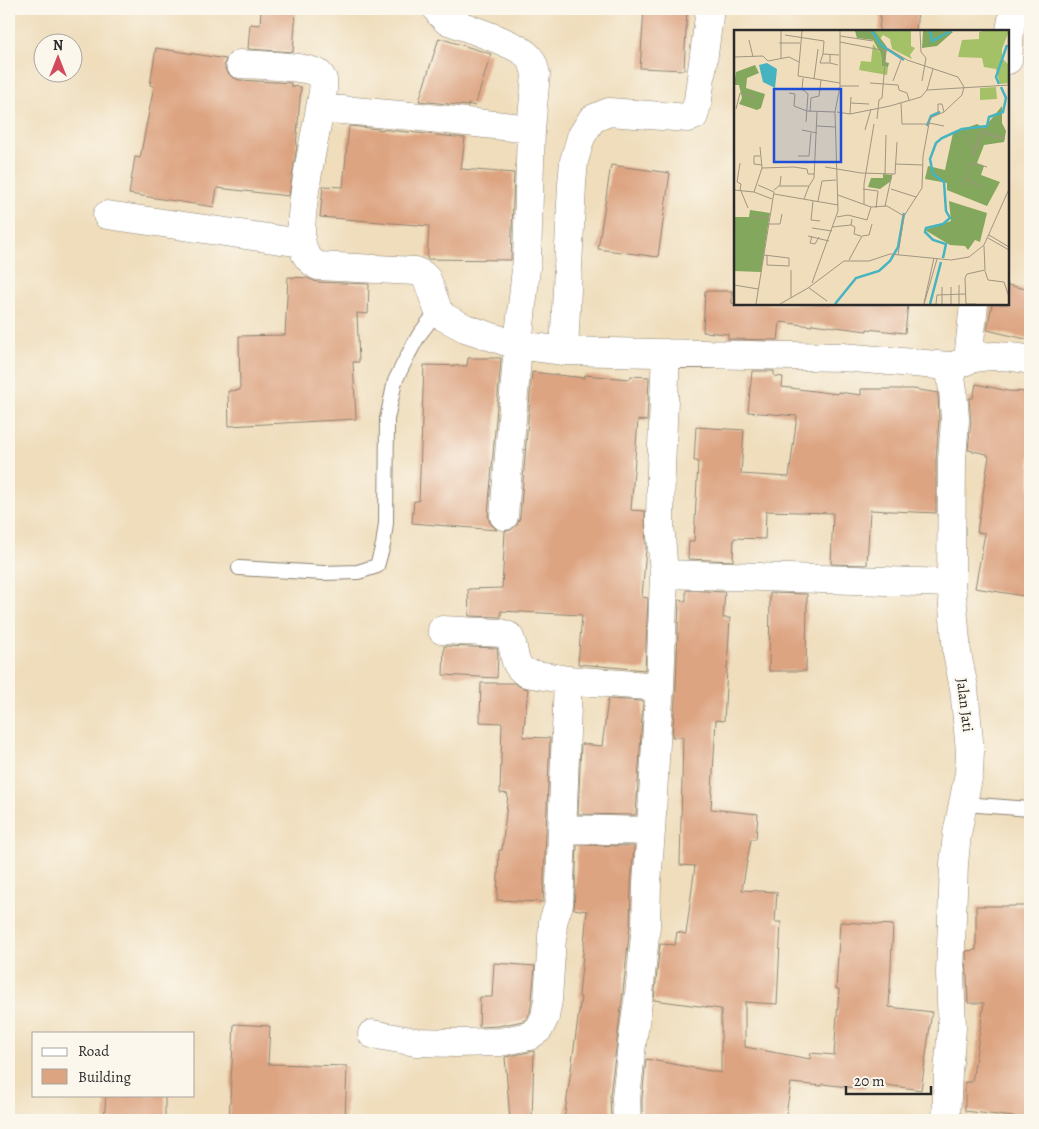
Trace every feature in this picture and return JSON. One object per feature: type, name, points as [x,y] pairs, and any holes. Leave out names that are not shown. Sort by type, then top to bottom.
[{"type":"street","points":[[437,9],[446,20],[511,45],[528,54],[536,74],[531,129],[527,259],[504,516]]},
{"type":"street","points":[[564,351],[572,184],[574,161],[582,137],[592,119],[609,112],[688,118],[694,116],[698,100],[710,9]]},
{"type":"street","points":[[1009,45],[1014,9]]},
{"type":"street","points":[[240,64],[313,70],[319,74],[323,81],[304,196],[301,229],[304,253],[310,261],[318,266],[408,270],[422,274],[430,286],[438,310],[444,317],[465,328],[518,345],[564,351],[842,357],[958,363],[995,355],[1030,360]]},
{"type":"street","points":[[320,108],[531,129]]},
{"type":"street","points":[[106,215],[302,243]]},
{"type":"street","name":"Jalan Jati","points":[[946,1120],[952,1028],[950,973],[954,864],[957,834],[969,773],[970,751],[964,688],[957,654],[951,583],[952,459],[955,420],[953,390],[958,363],[974,305]]},
{"type":"street","points":[[627,1120],[626,1098],[646,926],[656,725],[660,687],[664,574],[660,523],[666,353]]},
{"type":"street","points":[[664,574],[951,583]]},
{"type":"street","points":[[442,630],[501,633],[509,636],[512,641],[516,664],[526,673],[568,680],[660,687]]},
{"type":"street","points":[[372,1034],[416,1042],[500,1042],[528,1036],[539,1029],[545,1017],[548,1000],[553,922],[560,894],[568,680]]},
{"type":"street","points":[[563,829],[651,831]]},
{"type":"lane","points":[[239,568],[323,573],[358,572],[377,566],[383,545],[386,523],[387,419],[395,381],[419,335],[438,310]]},
{"type":"lane","points":[[964,804],[1030,809]]},
{"type":"building","points":[[261,9],[296,9],[293,52],[248,49],[250,24],[260,25]]},
{"type":"building","points":[[644,9],[687,9],[684,70],[640,68]]},
{"type":"building","points":[[881,9],[918,9],[916,30],[879,30]]},
{"type":"building","points":[[439,38],[491,54],[475,106],[419,101]]},
{"type":"building","points":[[156,48],[226,59],[224,64],[226,71],[232,77],[239,80],[291,83],[291,86],[301,87],[297,146],[289,196],[217,188],[214,207],[129,194],[135,157],[140,158],[154,86],[150,85]]},
{"type":"building","points":[[349,126],[465,138],[461,169],[514,173],[511,260],[427,259],[429,226],[320,217],[323,186],[343,187]]},
{"type":"building","points":[[611,165],[670,173],[658,257],[598,249]]},
{"type":"building","points":[[288,277],[307,278],[317,282],[369,284],[368,314],[357,313],[359,362],[353,362],[356,419],[229,426],[228,391],[240,390],[239,336],[285,335]]},
{"type":"building","points":[[1009,285],[1030,290],[1030,340],[987,330],[992,305],[1009,305]]},
{"type":"building","points":[[705,291],[732,291],[732,303],[734,305],[908,305],[905,333],[780,322],[778,340],[728,339],[728,334],[703,332]]},
{"type":"building","points":[[468,358],[501,358],[488,515],[490,523],[497,530],[412,523],[414,501],[419,501],[424,365],[467,366]]},
{"type":"building","points":[[752,371],[774,371],[774,376],[783,377],[782,387],[838,394],[838,392],[861,395],[861,389],[913,389],[938,393],[936,513],[870,510],[867,565],[831,564],[833,513],[766,511],[765,539],[734,538],[733,561],[688,559],[689,541],[694,541],[698,461],[694,461],[696,427],[744,430],[741,474],[789,477],[797,416],[748,412]]},
{"type":"building","points":[[532,372],[584,378],[585,375],[630,379],[631,376],[649,377],[647,421],[638,420],[631,510],[645,511],[646,549],[642,597],[648,598],[645,670],[578,664],[582,615],[501,611],[501,617],[469,616],[468,589],[502,588],[505,531],[511,530],[517,525],[520,517]]},
{"type":"building","points":[[976,384],[1008,391],[1030,392],[1030,597],[975,588],[985,533],[977,532],[989,456],[968,450],[971,421],[969,398],[973,398]]},
{"type":"building","points":[[686,590],[725,592],[723,618],[730,618],[724,721],[716,720],[711,809],[758,814],[756,839],[751,839],[742,890],[777,892],[775,922],[781,922],[777,1004],[745,1002],[745,1047],[810,1059],[811,1053],[834,1055],[839,989],[836,989],[840,922],[893,925],[889,1007],[932,1012],[921,1090],[866,1082],[865,1089],[822,1084],[822,1086],[791,1083],[785,1120],[642,1120],[646,1059],[721,1073],[721,1009],[654,1000],[660,944],[675,945],[677,932],[686,934],[695,866],[680,865],[683,737],[672,737],[679,600],[686,601]]},
{"type":"building","points":[[770,593],[807,594],[806,671],[769,671]]},
{"type":"building","points":[[444,646],[497,648],[497,678],[443,675]]},
{"type":"building","points":[[481,683],[514,683],[528,689],[523,737],[550,738],[543,902],[497,900],[499,850],[502,850],[508,794],[500,793],[502,723],[480,722]]},
{"type":"building","points":[[608,699],[643,701],[636,815],[578,814],[581,744],[602,746]]},
{"type":"building","points":[[577,845],[634,846],[630,925],[610,1096],[611,1120],[564,1120],[581,997],[579,997],[587,911],[574,909]]},
{"type":"building","points":[[976,906],[1030,906],[1030,1119],[965,1111],[965,1082],[972,1082],[984,1003],[968,1003],[966,951],[976,950]]},
{"type":"building","points":[[494,963],[535,966],[530,1012],[523,1021],[498,1026],[479,1027],[480,997],[492,997]]},
{"type":"building","points":[[234,1024],[270,1026],[268,1064],[347,1066],[345,1120],[229,1120]]},
{"type":"building","points":[[534,1051],[532,1120],[510,1120],[505,1057]]},
{"type":"building","points":[[106,1096],[165,1096],[165,1120],[104,1120]]}]
